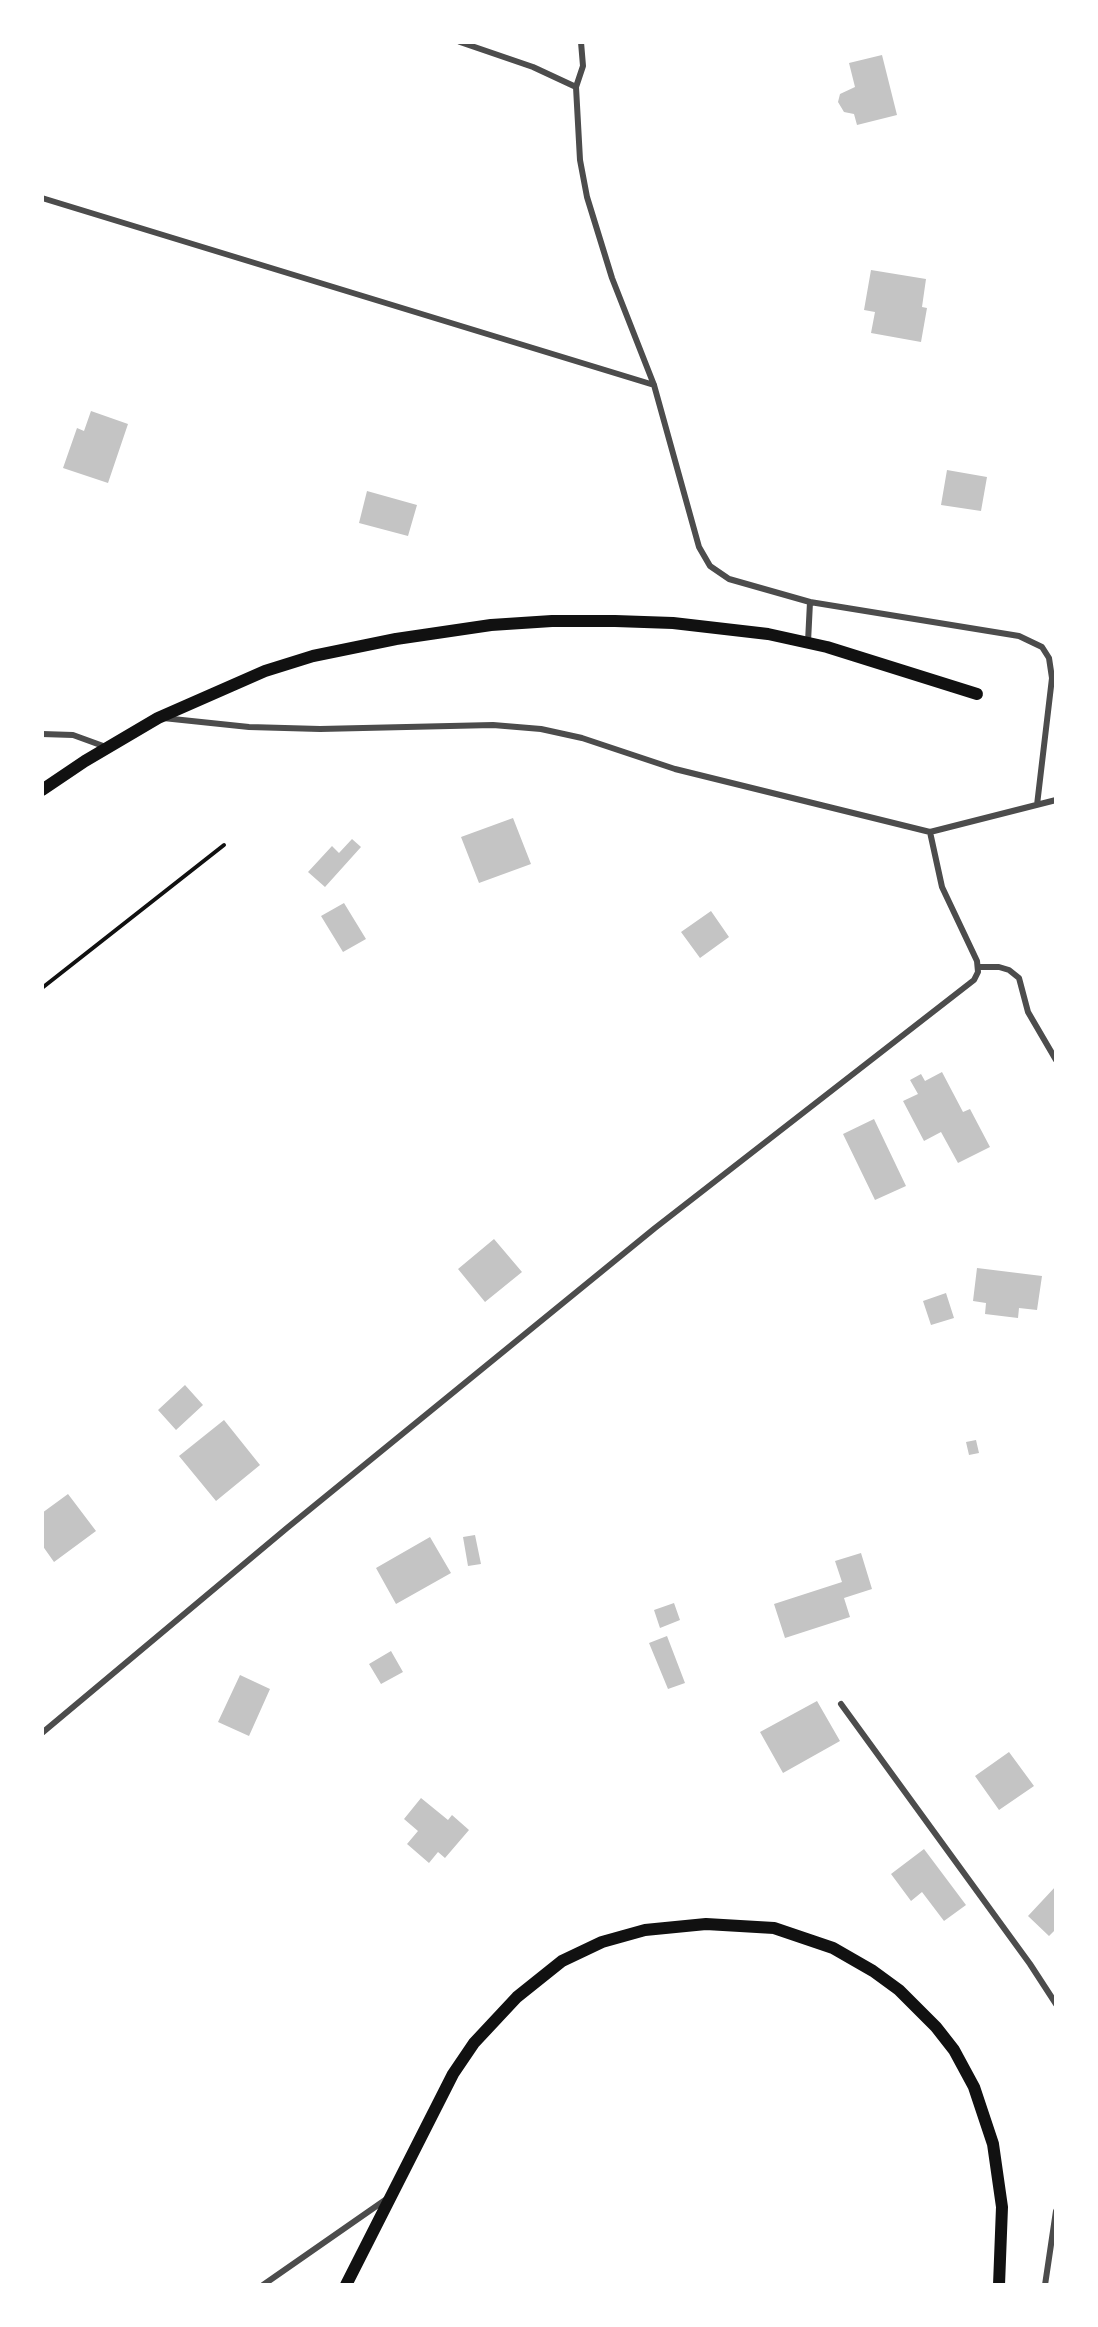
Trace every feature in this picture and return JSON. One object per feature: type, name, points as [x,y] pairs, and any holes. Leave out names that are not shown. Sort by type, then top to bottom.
[{"type":"main road","points":[[42,790],[107,747],[158,718],[237,682],[288,663],[444,631],[530,622],[625,621],[726,628],[808,642],[977,694]]},
{"type":"main road","points":[[346,2285],[389,2197],[465,2056],[497,2017],[539,1977],[589,1947],[645,1930],[706,1924],[761,1926],[820,1943],[873,1971],[925,2013],[954,2050],[980,2102],[997,2160],[1002,2207],[999,2285]]},
{"type":"street","points":[[460,42],[533,67],[576,87]]},
{"type":"street","points":[[581,42],[582,71],[576,87],[582,171],[590,211],[612,278],[654,385],[697,540],[707,561],[717,572],[737,583],[810,602],[1019,636],[1042,647],[1051,662],[1052,692],[1037,805]]},
{"type":"street","points":[[42,198],[654,385]]},
{"type":"street","points":[[808,642],[810,602]]},
{"type":"street","points":[[158,718],[249,727],[320,729],[493,725],[541,729],[582,738],[675,769],[930,832],[1056,800]]},
{"type":"street","points":[[42,734],[73,735],[107,747]]},
{"type":"street","points":[[42,1733],[286,1528],[656,1228],[974,980],[978,967],[942,887],[930,832]]},
{"type":"street","points":[[978,967],[999,967],[1009,970],[1019,978],[1028,1011],[1056,1060]]},
{"type":"street","points":[[841,1704],[1030,1964],[1056,2004]]},
{"type":"street","points":[[263,2285],[389,2197]]},
{"type":"street","points":[[1045,2285],[1056,2211]]},
{"type":"path","points":[[42,988],[224,845]]},
{"type":"building","points":[[882,55],[897,115],[857,125],[854,114],[844,112],[838,102],[840,94],[855,87],[849,63]]},
{"type":"building","points":[[871,270],[926,279],[922,307],[927,308],[921,342],[871,333],[875,312],[864,310]]},
{"type":"building","points":[[91,411],[128,424],[108,483],[63,468],[77,428],[84,431]]},
{"type":"building","points":[[947,470],[987,477],[981,511],[941,505]]},
{"type":"building","points":[[367,491],[417,505],[408,536],[359,523]]},
{"type":"building","points":[[513,818],[531,864],[479,883],[461,837]]},
{"type":"building","points":[[352,839],[361,847],[325,887],[308,872],[332,846],[339,853]]},
{"type":"building","points":[[344,903],[366,939],[343,952],[321,916]]},
{"type":"building","points":[[711,911],[729,937],[700,958],[681,932]]},
{"type":"building","points":[[942,1072],[963,1112],[970,1109],[990,1147],[958,1163],[941,1132],[924,1141],[903,1101],[918,1094],[910,1080],[921,1074],[925,1081]]},
{"type":"building","points":[[874,1119],[906,1186],[875,1200],[843,1134]]},
{"type":"building","points":[[494,1239],[522,1272],[485,1302],[458,1269]]},
{"type":"building","points":[[977,1268],[1042,1276],[1037,1310],[1019,1308],[1018,1318],[985,1314],[986,1303],[973,1301]]},
{"type":"building","points":[[946,1293],[954,1318],[931,1325],[923,1301]]},
{"type":"building","points":[[185,1385],[203,1405],[176,1430],[158,1410]]},
{"type":"building","points":[[224,1420],[260,1465],[216,1501],[179,1456]]},
{"type":"building","points":[[976,1440],[979,1453],[969,1455],[966,1442]]},
{"type":"building","points":[[68,1494],[96,1531],[54,1562],[42,1545],[42,1513]]},
{"type":"building","points":[[475,1535],[481,1564],[468,1566],[463,1537]]},
{"type":"building","points":[[430,1537],[451,1573],[396,1604],[376,1568]]},
{"type":"building","points":[[861,1553],[872,1589],[844,1598],[850,1617],[785,1638],[774,1604],[842,1582],[835,1561]]},
{"type":"building","points":[[674,1603],[680,1620],[660,1628],[654,1610]]},
{"type":"building","points":[[667,1636],[685,1683],[668,1689],[649,1643]]},
{"type":"building","points":[[391,1651],[403,1672],[381,1684],[369,1664]]},
{"type":"building","points":[[240,1675],[270,1689],[249,1736],[218,1722]]},
{"type":"building","points":[[817,1701],[840,1741],[783,1773],[760,1732]]},
{"type":"building","points":[[1009,1752],[1034,1786],[999,1810],[975,1776]]},
{"type":"building","points":[[421,1798],[448,1820],[452,1815],[469,1830],[445,1858],[438,1852],[429,1863],[407,1844],[418,1831],[404,1819]]},
{"type":"building","points":[[924,1849],[966,1905],[944,1921],[922,1892],[911,1901],[891,1874]]},
{"type":"building","points":[[1056,1886],[1056,1929],[1049,1936],[1028,1916]]}]
